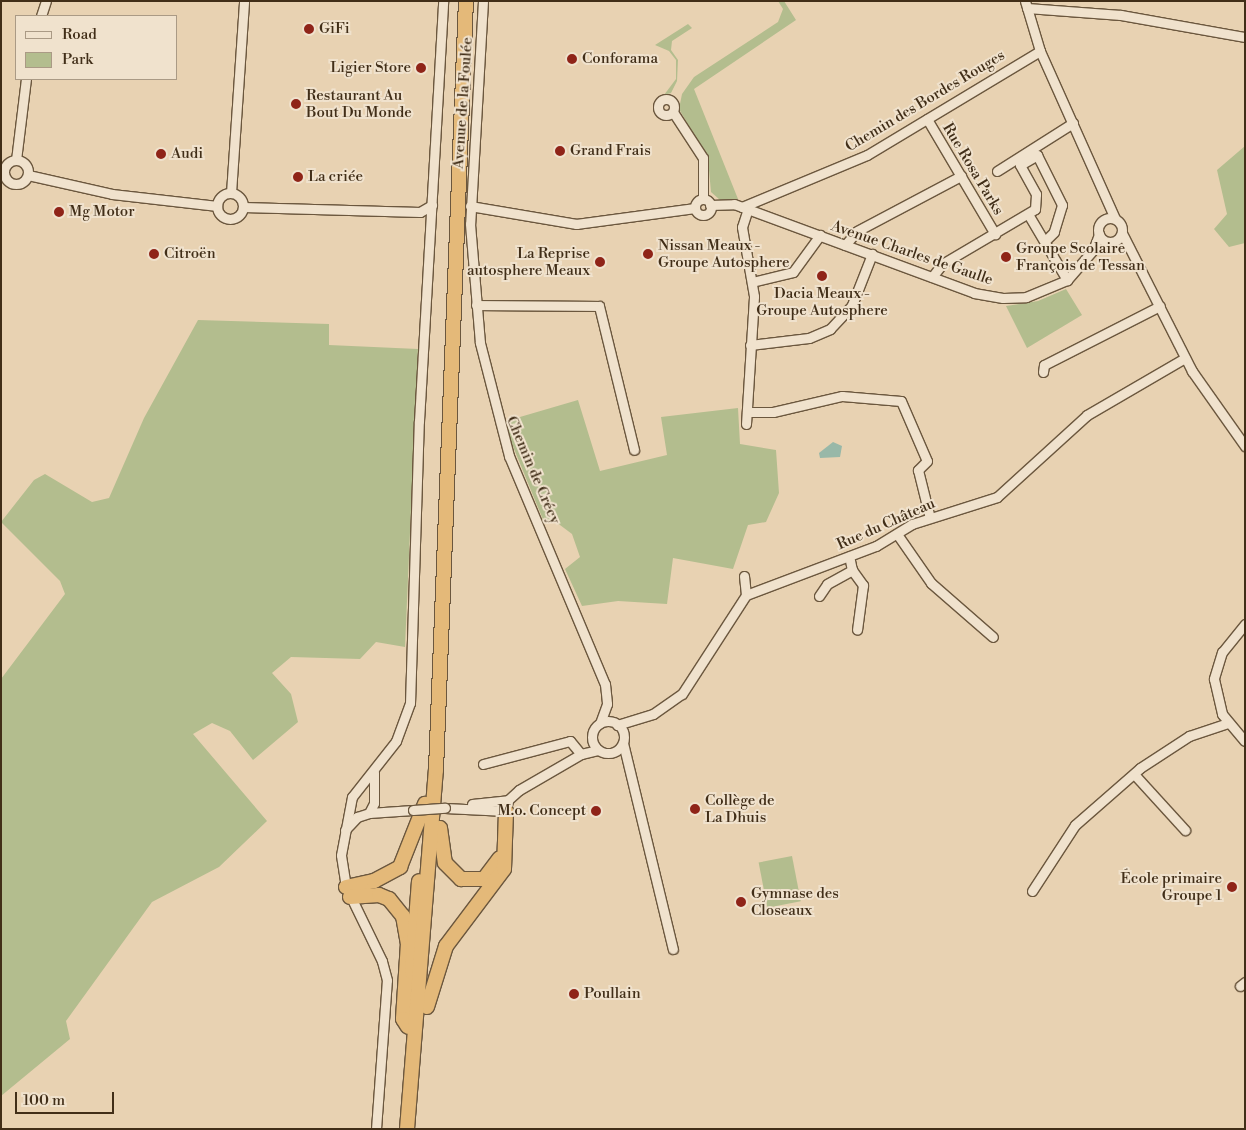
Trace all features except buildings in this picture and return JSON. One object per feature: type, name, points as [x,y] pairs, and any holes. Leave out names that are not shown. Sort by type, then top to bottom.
[{"type":"highway","points":[[398,1129],[408,1027],[457,1]]},
{"type":"highway","points":[[407,1129],[416,1040],[436,770],[466,1]]},
{"type":"highway","points":[[436,770],[441,776],[441,851],[452,873],[461,879],[484,878],[499,862],[506,836]]},
{"type":"highway","points":[[416,1040],[423,1032],[438,960],[499,878],[506,859],[507,805]]},
{"type":"highway","points":[[348,892],[374,882],[400,867],[419,807]]},
{"type":"highway","points":[[348,892],[380,895],[389,899],[403,916],[408,942],[403,1020],[408,1027]]},
{"type":"street","points":[[42,15],[46,1]]},
{"type":"street","points":[[243,207],[232,193],[244,1]]},
{"type":"street","points":[[376,1129],[387,980],[382,961],[348,892],[341,855],[344,831],[351,805],[377,765],[396,741],[410,703],[419,421],[443,1]]},
{"type":"street","name":"Avenue de la Foulée","points":[[470,206],[482,1]]},
{"type":"street","points":[[1245,37],[1121,15],[1026,4],[1040,51],[1103,188],[1115,219],[1136,256],[1185,358],[1245,446]]},
{"type":"street","name":"Chemin des Bordes Rouges","points":[[745,208],[867,155],[1040,51]]},
{"type":"street","points":[[16,160],[26,80]]},
{"type":"street","points":[[470,206],[576,224],[696,208],[707,202],[703,158],[673,112]]},
{"type":"street","name":"Rue Rosa Parks","points":[[927,119],[995,234]]},
{"type":"street","points":[[997,171],[1073,123]]},
{"type":"street","points":[[932,277],[942,264],[1028,214],[1038,203],[1020,165],[1037,155],[1062,205],[1054,232],[1045,241]]},
{"type":"street","points":[[16,160],[2,169],[11,184],[22,183],[28,175]]},
{"type":"street","points":[[16,160],[24,163],[28,175]]},
{"type":"street","points":[[28,175],[112,194],[217,206]]},
{"type":"street","points":[[845,245],[857,231],[961,176]]},
{"type":"street","points":[[1103,188],[1104,220],[1115,219]]},
{"type":"street","points":[[232,193],[223,195],[217,206],[219,213],[230,219],[237,217],[243,207]]},
{"type":"street","name":"Avenue Charles de Gaulle","points":[[696,208],[704,214],[707,202],[745,208],[932,277],[1003,298],[1026,297],[1067,280],[1093,250],[1104,220]]},
{"type":"street","points":[[420,212],[432,206]]},
{"type":"street","name":"Chemin de Crécy","points":[[470,206],[476,305],[497,423],[606,684],[607,704],[616,724]]},
{"type":"street","points":[[243,207],[420,212],[432,217]]},
{"type":"street","points":[[745,208],[742,227],[752,282],[746,424]]},
{"type":"street","points":[[1028,214],[1067,280]]},
{"type":"street","points":[[1112,241],[1122,232]]},
{"type":"street","points":[[1099,234],[1136,256]]},
{"type":"street","points":[[752,282],[793,272],[820,235]]},
{"type":"street","name":"Avenue Charles de Gaulle","points":[[1093,250],[1112,241]]},
{"type":"street","points":[[750,345],[809,338],[830,329],[852,305],[872,254]]},
{"type":"street","points":[[476,305],[599,306],[634,450]]},
{"type":"street","points":[[1043,372],[1052,361],[1160,306]]},
{"type":"street","name":"Rue du Château","points":[[746,595],[849,556],[930,518],[997,497],[1087,415],[1185,358]]},
{"type":"street","points":[[746,412],[773,412],[842,396],[901,401],[927,461],[918,470],[930,518]]},
{"type":"street","points":[[898,534],[931,582],[993,637]]},
{"type":"street","points":[[849,556],[852,570],[863,585],[857,630]]},
{"type":"street","points":[[819,596],[827,584],[852,570]]},
{"type":"street","points":[[581,754],[600,723],[616,724],[653,714],[682,694],[746,595],[744,576]]},
{"type":"street","points":[[1245,624],[1215,666],[1214,692],[1228,722],[1245,742]]},
{"type":"street","name":"Chemin de Crécy","points":[[600,723],[607,704]]},
{"type":"street","points":[[1032,891],[1075,825],[1134,774],[1189,736],[1228,722]]},
{"type":"street","points":[[616,724],[623,743],[672,948]]},
{"type":"street","points":[[592,737],[599,750]]},
{"type":"street","points":[[483,764],[570,741],[581,754]]},
{"type":"street","points":[[610,753],[623,743]]},
{"type":"street","points":[[351,805],[366,814],[402,811],[419,807],[446,808],[507,805],[581,754],[599,750],[610,753],[628,763]]},
{"type":"street","points":[[344,831],[366,814],[373,798],[377,765]]},
{"type":"street","points":[[1134,774],[1185,830]]},
{"type":"street","points":[[359,792],[402,811]]},
{"type":"green space","points":[[778,1],[784,1],[796,20],[694,89],[738,199],[720,200],[711,192],[708,159],[679,109],[682,94],[694,77],[778,22],[783,9]]},
{"type":"green space","points":[[688,24],[692,28],[672,41],[671,50],[678,60],[677,81],[671,93],[664,95],[676,79],[676,60],[669,51],[655,45]]},
{"type":"green space","points":[[1245,146],[1245,243],[1229,247],[1214,229],[1227,214],[1217,170]]},
{"type":"green space","points":[[1066,289],[1082,315],[1027,348],[1006,306],[1038,301]]},
{"type":"green space","points":[[198,320],[329,324],[329,345],[418,349],[405,647],[376,642],[360,659],[291,657],[272,673],[291,694],[298,722],[253,760],[230,731],[212,723],[193,734],[267,821],[219,867],[152,902],[66,1021],[70,1039],[1,1096],[1,679],[65,594],[60,581],[1,522],[34,480],[45,474],[92,502],[109,498],[144,418]]},
{"type":"green space","points":[[578,400],[600,471],[667,455],[661,417],[738,408],[740,444],[776,450],[779,493],[766,522],[748,525],[733,569],[673,558],[667,604],[618,601],[582,606],[565,569],[580,557],[572,534],[556,522],[544,522],[503,422]]},
{"type":"green space","points":[[792,856],[801,901],[767,908],[759,862]]},
{"type":"shaded area","points":[[833,442],[842,446],[840,457],[820,458],[819,453]]},
{"type":"place","name":"GiFi","points":[[309,29]]},
{"type":"place","name":"Conforama","points":[[572,59]]},
{"type":"place","name":"Ligier Store","points":[[421,68]]},
{"type":"place","name":"Restaurant Au Bout Du Monde","points":[[296,104]]},
{"type":"place","name":"Grand Frais","points":[[560,151]]},
{"type":"place","name":"Audi","points":[[161,154]]},
{"type":"place","name":"La criée","points":[[298,177]]},
{"type":"place","name":"Mg Motor","points":[[59,212]]},
{"type":"place","name":"Citroën","points":[[154,254]]},
{"type":"place","name":"Nissan Meaux - Groupe Autosphere","points":[[648,254]]},
{"type":"place","name":"Groupe Scolaire François de Tessan","points":[[1006,257]]},
{"type":"place","name":"La Reprise autosphere Meaux","points":[[600,262]]},
{"type":"place","name":"Dacia Meaux - Groupe Autosphere","points":[[822,276]]},
{"type":"place","name":"Collège de La Dhuis","points":[[695,809]]},
{"type":"place","name":"M.o. Concept","points":[[596,811]]},
{"type":"place","name":"École primaire Groupe 1","points":[[1232,887]]},
{"type":"place","name":"Gymnase des Closeaux","points":[[741,902]]},
{"type":"place","name":"Poullain","points":[[574,994]]}]
